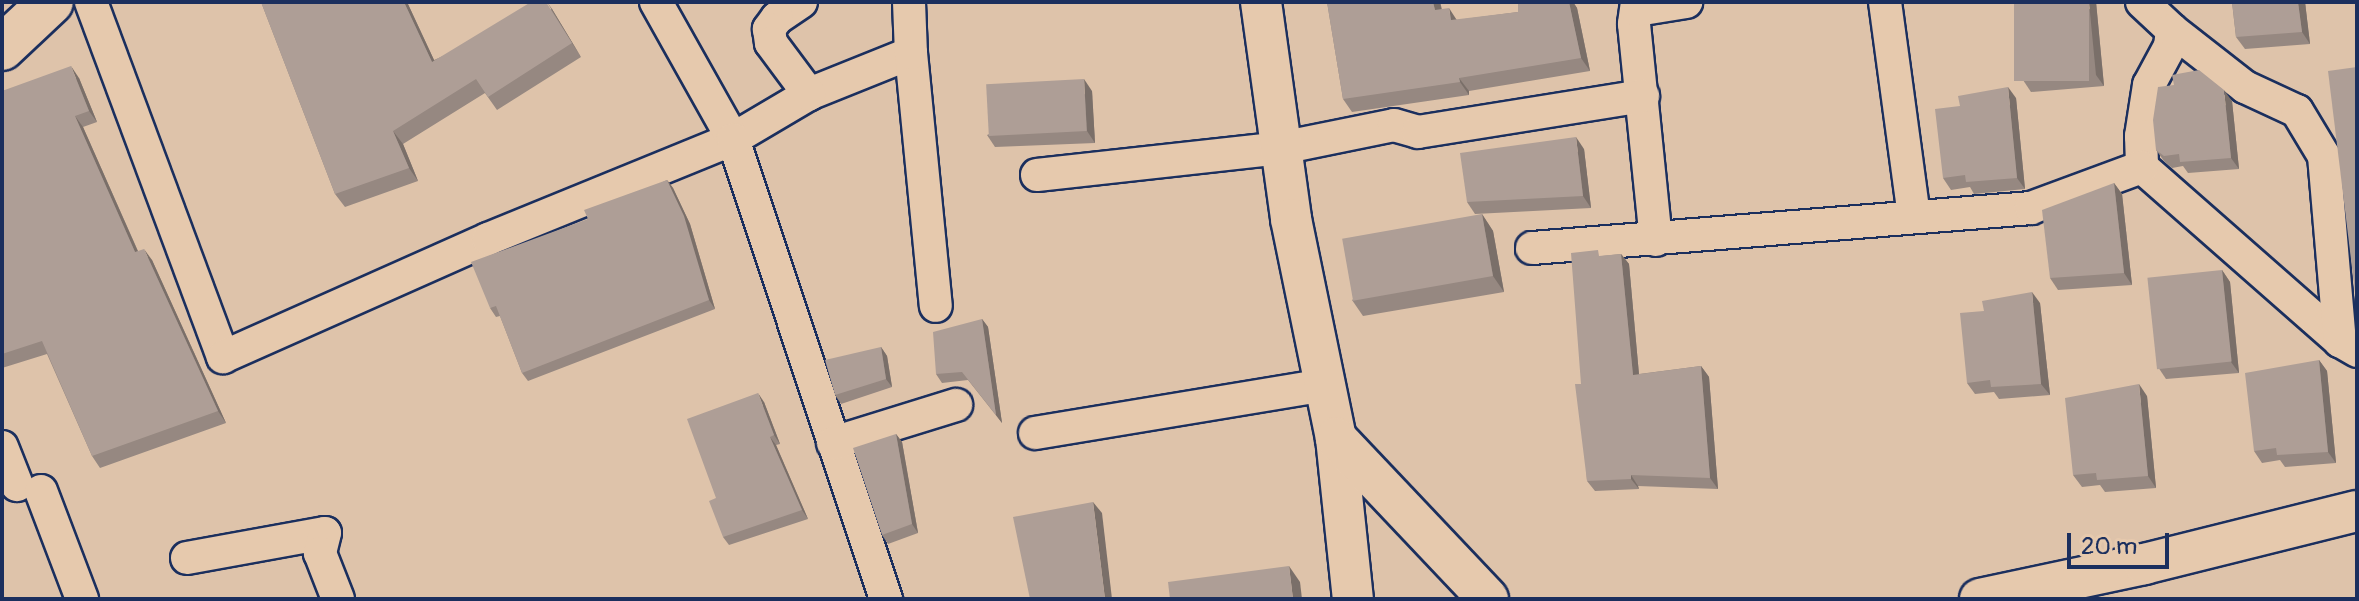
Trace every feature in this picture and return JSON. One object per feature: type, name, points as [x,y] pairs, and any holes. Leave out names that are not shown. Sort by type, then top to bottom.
[{"type":"main road","points":[[2,48],[51,2]]},
{"type":"street","points":[[91,2],[223,357],[488,239],[733,139],[809,94],[911,53]]},
{"type":"street","points":[[656,2],[733,139],[886,599]]},
{"type":"street","points":[[801,2],[777,18],[769,29],[771,43],[809,94]]},
{"type":"street","points":[[909,2],[911,53],[936,306]]},
{"type":"street","points":[[1261,2],[1291,219],[1336,438],[1353,599]]},
{"type":"street","points":[[1656,240],[1634,24],[1637,6],[1686,2]]},
{"type":"street","points":[[1885,2],[1914,216]]},
{"type":"street","points":[[2142,2],[2172,30],[2245,87],[2297,111],[2324,156],[2348,346]]},
{"type":"street","points":[[2172,30],[2170,46],[2149,85],[2141,136],[2142,167],[2348,346]]},
{"type":"street","points":[[1037,175],[1281,148],[1394,125],[1418,132],[1643,96]]},
{"type":"street","points":[[1532,248],[2031,208],[2142,167]]},
{"type":"street","points":[[1035,433],[1325,385]]},
{"type":"street","points":[[833,443],[956,405]]},
{"type":"street","points":[[1336,438],[1488,599]]},
{"type":"street","points":[[2,447],[29,488],[82,599]]},
{"type":"street","points":[[1980,599],[2144,564],[2357,511]]},
{"type":"street","points":[[187,558],[325,533],[320,553],[338,599]]},
{"type":"building","points":[[261,2],[404,2],[432,62],[531,2],[546,2],[572,43],[488,97],[476,79],[393,131],[409,168],[335,194]]},
{"type":"building","points":[[1327,2],[1433,2],[1435,10],[1449,8],[1451,20],[1518,12],[1518,2],[1569,2],[1581,58],[1459,78],[1460,82],[1343,99]]},
{"type":"building","points":[[2014,2],[2089,2],[2089,81],[2014,81]]},
{"type":"building","points":[[2232,2],[2298,2],[2302,32],[2236,37]]},
{"type":"building","points":[[71,66],[89,111],[75,116],[135,252],[144,249],[218,411],[92,456],[42,341],[2,354],[2,91]]},
{"type":"building","points":[[2357,67],[2357,300],[2356,300],[2328,71]]},
{"type":"building","points":[[2199,70],[2224,90],[2231,158],[2180,162],[2179,154],[2164,156],[2156,150],[2153,120],[2158,87],[2174,85],[2172,75]]},
{"type":"building","points":[[1084,79],[1087,131],[989,136],[986,84]]},
{"type":"building","points":[[2008,87],[2017,178],[1966,182],[1965,175],[1943,178],[1935,109],[1960,106],[1958,96]]},
{"type":"building","points":[[1576,137],[1583,196],[1467,202],[1460,153]]},
{"type":"building","points":[[667,180],[684,216],[709,300],[522,373],[496,306],[490,308],[471,262],[588,219],[584,210]]},
{"type":"building","points":[[2114,183],[2124,273],[2050,278],[2042,210]]},
{"type":"building","points":[[1482,214],[1493,276],[1353,301],[1342,239]]},
{"type":"building","points":[[1598,250],[1599,256],[1621,254],[1633,375],[1701,366],[1710,478],[1631,475],[1631,479],[1587,481],[1575,384],[1581,384],[1571,253]]},
{"type":"building","points":[[2222,270],[2232,361],[2157,369],[2147,278]]},
{"type":"building","points":[[2032,292],[2041,384],[1991,387],[1990,380],[1967,383],[1960,313],[1984,311],[1982,301]]},
{"type":"building","points":[[982,319],[996,415],[962,372],[936,374],[933,332]]},
{"type":"building","points":[[881,347],[886,379],[835,395],[825,360]]},
{"type":"building","points":[[2319,360],[2328,452],[2277,455],[2276,448],[2254,451],[2245,373]]},
{"type":"building","points":[[2139,384],[2148,476],[2097,480],[2096,473],[2073,475],[2065,398]]},
{"type":"building","points":[[758,393],[774,435],[770,437],[802,510],[723,537],[709,501],[716,498],[687,419]]},
{"type":"building","points":[[896,434],[912,524],[882,535],[853,448]]},
{"type":"building","points":[[1093,502],[1105,599],[1030,599],[1013,517]]},
{"type":"building","points":[[1289,566],[1293,599],[1170,599],[1168,582]]}]
